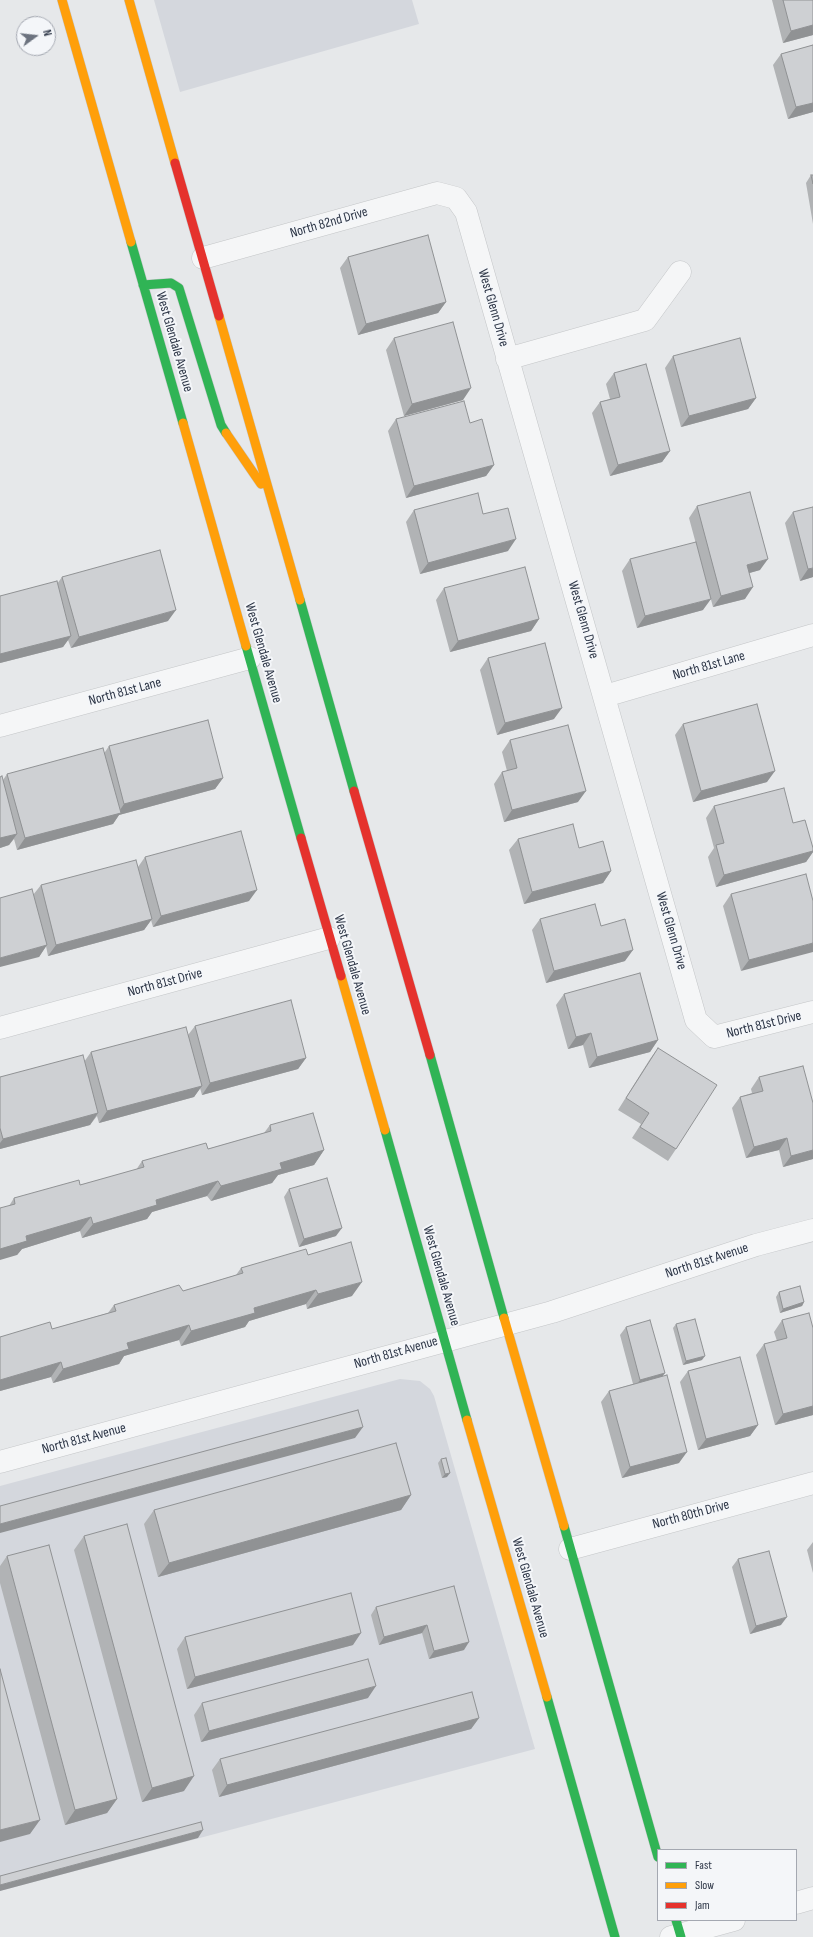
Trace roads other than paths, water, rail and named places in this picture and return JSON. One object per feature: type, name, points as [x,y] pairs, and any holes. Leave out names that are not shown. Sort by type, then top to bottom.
[{"type":"main road","name":"West Glendale Avenue","points":[[62,0],[615,1937]]},
{"type":"main road","points":[[129,0],[657,1854]]},
{"type":"main road","points":[[143,285],[171,283],[179,288],[184,300],[221,425],[272,500]]},
{"type":"street","name":"North 82nd Drive","points":[[203,258],[437,193],[456,198]]},
{"type":"street","name":"West Glenn Drive","points":[[456,198],[466,212],[696,1020],[714,1037]]},
{"type":"street","points":[[507,359],[645,320],[680,272]]},
{"type":"street","name":"North 81st Lane","points":[[605,696],[813,635]]},
{"type":"street","name":"North 81st Lane","points":[[0,726],[250,658]]},
{"type":"street","name":"North 81st Drive","points":[[0,1028],[329,938]]},
{"type":"street","name":"North 81st Drive","points":[[714,1037],[813,1012]]},
{"type":"street","name":"North 81st Avenue","points":[[0,1462],[444,1340],[552,1312],[756,1245],[813,1230]]},
{"type":"street","name":"North 80th Drive","points":[[570,1549],[813,1483]]},
{"type":"street","points":[[797,1903],[813,1898]]},
{"type":"street","points":[[677,1932],[729,1921]]}]
